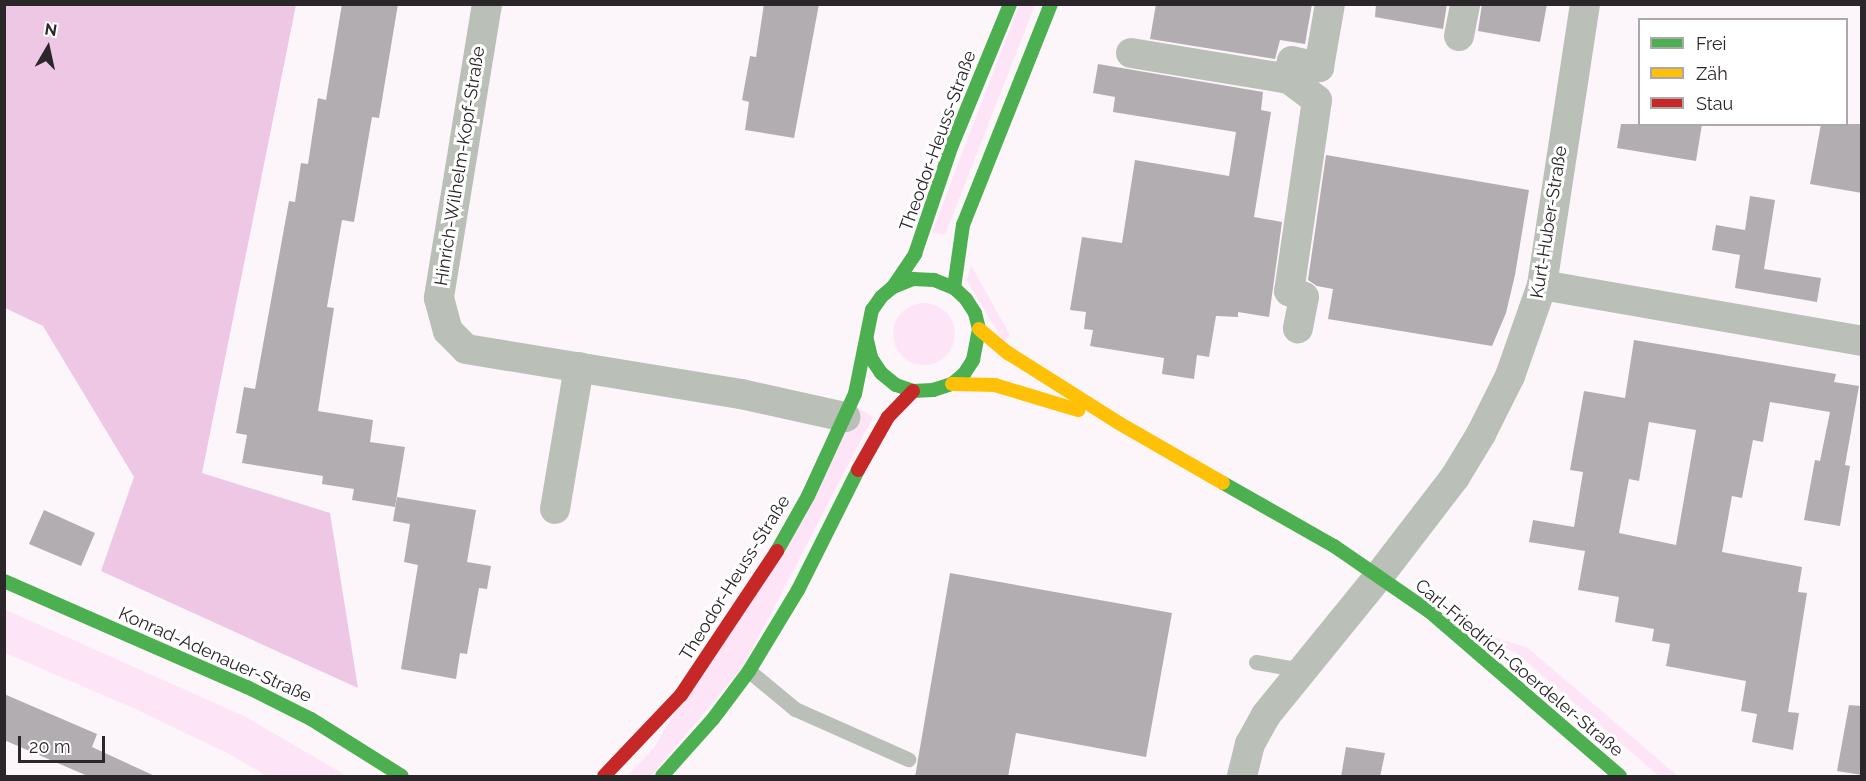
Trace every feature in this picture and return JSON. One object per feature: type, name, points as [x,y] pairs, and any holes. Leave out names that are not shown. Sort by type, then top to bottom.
[{"type":"main road","name":"Theodor-Heuss-Straße","points":[[604,777],[641,740],[681,694],[714,649],[765,572],[808,496],[855,394],[867,340],[867,324],[872,310],[881,297],[893,287],[921,239],[952,145],[1010,4]]},
{"type":"main road","points":[[954,288],[963,225],[1051,4]]},
{"type":"main road","points":[[867,340],[871,357],[881,373],[896,385],[913,391],[933,390],[952,384],[964,374],[973,360],[978,345],[979,329],[975,313],[966,299],[954,288],[934,280],[913,279],[893,287]]},
{"type":"main road","name":"Carl-Friedrich-Goerdeler-Straße","points":[[979,329],[1008,353],[1117,422],[1334,546],[1375,587],[1430,612],[1620,777]]},
{"type":"main road","name":"Carl-Friedrich-Goerdeler-Straße","points":[[952,384],[995,385],[1117,422]]},
{"type":"main road","points":[[662,777],[713,719],[749,671],[798,590],[869,447],[888,417],[913,391]]},
{"type":"main road","name":"Konrad-Adenauer-Straße","points":[[4,581],[247,687],[311,719],[402,777]]},
{"type":"street","name":"Hinrich-Wilhelm-Kopf-Straße","points":[[487,4],[439,298],[448,331],[466,349],[741,394],[845,417]]},
{"type":"street","points":[[1289,79],[1292,62],[1319,67],[1330,4]]},
{"type":"street","points":[[1460,36],[1465,4]]},
{"type":"street","name":"Kurt-Huber-Straße","points":[[1242,777],[1250,744],[1266,715],[1375,587],[1455,477],[1481,434],[1510,376],[1542,285],[1585,4]]},
{"type":"street","points":[[1131,53],[1289,79],[1317,100],[1289,291],[1304,297],[1298,328]]},
{"type":"street","points":[[1542,285],[1862,341]]},
{"type":"street","points":[[555,509],[579,367]]},
{"type":"lane","points":[[1256,662],[1303,670]]},
{"type":"lane","points":[[749,671],[795,709],[908,759]]},
{"type":"shaded area","points":[[4,5],[296,5],[202,473],[330,513],[358,688],[101,571],[134,477],[43,326],[5,308]]},
{"type":"shaded area","points":[[1019,5],[1035,5],[945,235],[932,232]]},
{"type":"shaded area","points":[[971,265],[1010,335],[1004,342],[967,281]]},
{"type":"shaded area","points":[[924,303],[946,312],[955,334],[946,356],[924,365],[902,356],[893,334],[902,312]]},
{"type":"shaded area","points":[[859,409],[873,417],[743,667],[651,776],[627,776],[653,749]]},
{"type":"shaded area","points":[[1449,608],[1484,634],[1528,648],[1678,776],[1659,776],[1515,652],[1475,639]]},
{"type":"shaded area","points":[[4,609],[244,716],[347,776],[267,776],[227,753],[133,708],[5,653]]},
{"type":"building","points":[[342,4],[398,4],[379,118],[372,117],[354,222],[342,220],[327,307],[334,308],[318,411],[373,420],[370,442],[405,447],[395,507],[352,500],[354,489],[322,484],[323,476],[242,463],[247,435],[236,433],[244,387],[255,389],[289,201],[295,202],[301,163],[308,164],[318,98],[326,100]]},
{"type":"building","points":[[764,4],[819,4],[794,138],[745,130],[749,102],[742,100],[750,56],[756,57]]},
{"type":"building","points":[[1156,4],[1312,4],[1305,44],[1280,40],[1275,59],[1150,39]]},
{"type":"building","points":[[1376,4],[1447,4],[1443,29],[1375,17]]},
{"type":"building","points":[[1482,4],[1547,4],[1540,42],[1478,31]]},
{"type":"building","points":[[1098,64],[1263,92],[1261,110],[1271,112],[1254,217],[1282,222],[1269,317],[1238,312],[1238,317],[1216,316],[1209,357],[1197,355],[1194,379],[1162,374],[1164,358],[1090,346],[1093,330],[1084,329],[1086,312],[1070,310],[1082,237],[1122,243],[1135,160],[1229,176],[1236,132],[1113,112],[1115,97],[1093,93]]},
{"type":"building","points":[[1621,124],[1702,126],[1696,161],[1617,148]]},
{"type":"building","points":[[1862,124],[1862,193],[1810,184],[1821,126]]},
{"type":"building","points":[[1326,155],[1529,190],[1515,275],[1506,313],[1492,346],[1328,319],[1333,289],[1317,286],[1308,280]]},
{"type":"building","points":[[1750,196],[1775,200],[1764,269],[1821,278],[1817,302],[1735,288],[1740,255],[1712,250],[1716,225],[1745,230]]},
{"type":"building","points":[[1634,340],[1836,374],[1834,382],[1859,386],[1845,465],[1850,466],[1840,526],[1804,520],[1815,460],[1820,461],[1830,412],[1770,402],[1763,442],[1753,440],[1742,498],[1732,496],[1722,552],[1802,567],[1798,592],[1807,593],[1788,712],[1799,713],[1793,750],[1752,742],[1757,714],[1741,711],[1746,681],[1666,666],[1670,644],[1652,641],[1654,629],[1615,622],[1619,597],[1578,590],[1585,551],[1529,542],[1533,520],[1574,527],[1583,472],[1570,470],[1584,391],[1625,398]],"holes":[[[1649,422],[1696,430],[1676,545],[1619,533],[1629,479],[1639,481]]]},
{"type":"building","points":[[397,497],[476,510],[467,562],[491,566],[487,589],[479,588],[467,654],[460,653],[456,679],[401,669],[418,565],[404,562],[410,524],[393,521]]},
{"type":"building","points":[[44,510],[95,533],[81,566],[29,544]]},
{"type":"building","points":[[950,573],[1172,613],[1146,757],[1016,733],[1008,777],[915,777]]},
{"type":"building","points":[[4,694],[97,734],[92,747],[157,777],[90,777],[4,740]]},
{"type":"building","points":[[1849,705],[1862,706],[1862,775],[1837,771]]},
{"type":"building","points":[[1346,747],[1385,753],[1380,777],[1341,777]]},
{"type":"traffic: fast","points":[[777,551],[808,496],[855,394],[872,310],[881,297],[893,287],[915,254],[952,145],[1010,4]]},
{"type":"traffic: fast","points":[[954,288],[963,225],[1051,4]]},
{"type":"traffic: fast","points":[[867,340],[871,358],[881,373],[896,385],[913,391],[933,390],[952,384],[964,374],[973,360],[979,329],[975,313],[966,299],[954,288],[934,280],[913,279],[893,287]]},
{"type":"traffic: fast","points":[[662,776],[713,719],[749,671],[798,590],[858,470]]},
{"type":"traffic: fast","points":[[1223,483],[1334,546],[1430,612],[1620,776]]},
{"type":"traffic: fast","points":[[4,581],[247,687],[311,719],[402,776]]},
{"type":"traffic: slow","points":[[979,329],[1008,353],[1117,422],[1223,483]]},
{"type":"traffic: slow","points":[[952,384],[995,385],[1078,410]]},
{"type":"traffic: jam","points":[[858,470],[888,417],[913,391]]},
{"type":"traffic: jam","points":[[604,776],[681,695],[777,551]]}]
